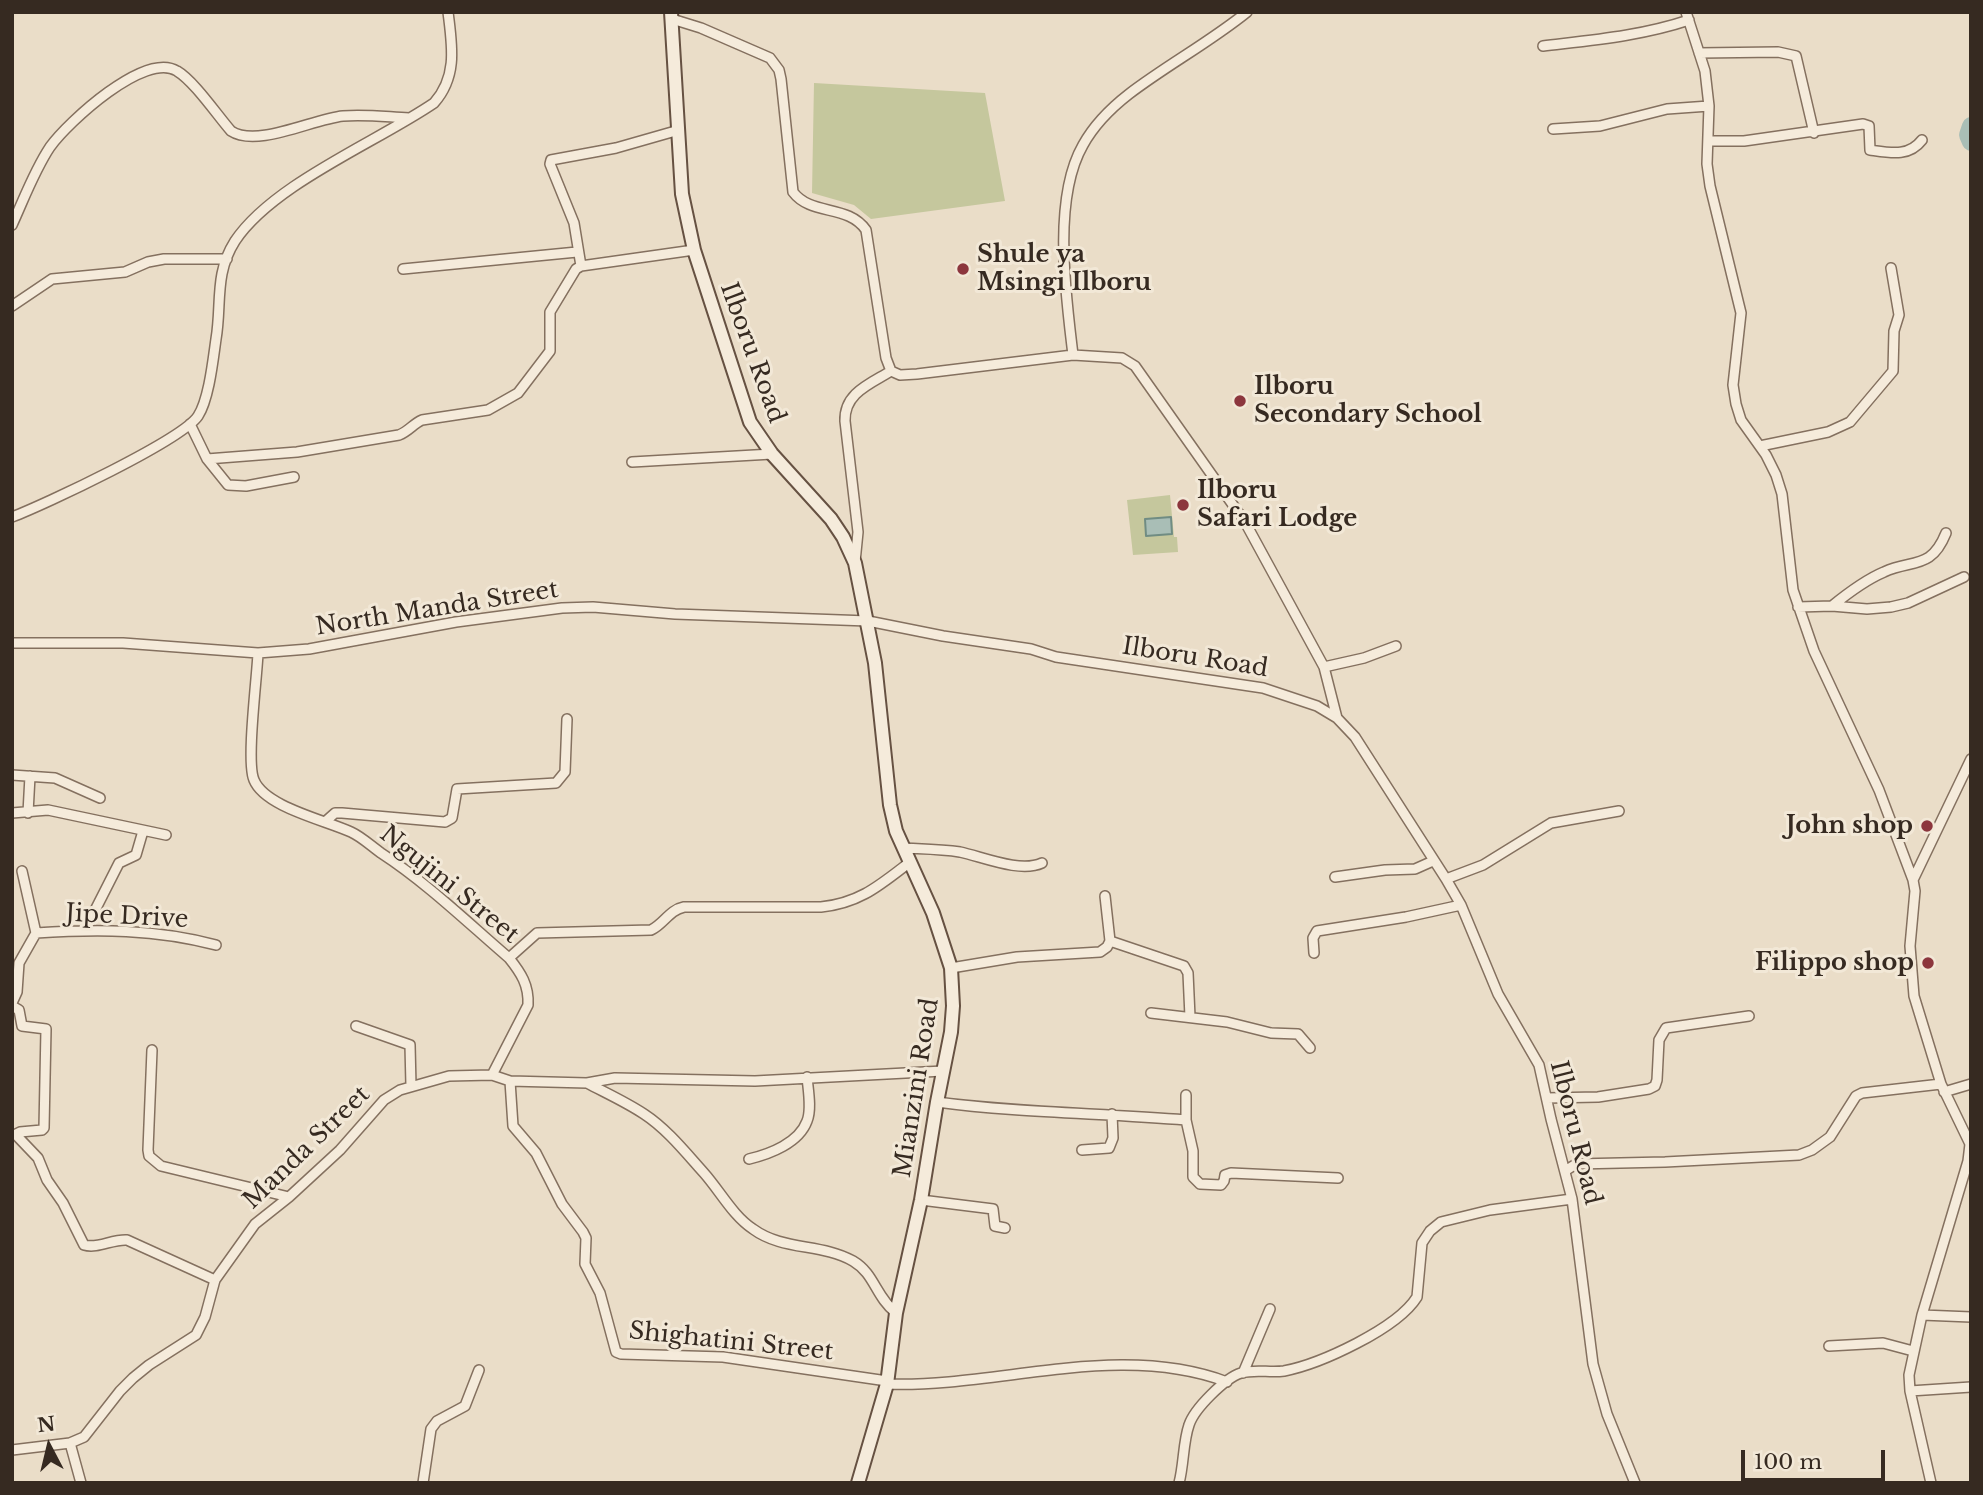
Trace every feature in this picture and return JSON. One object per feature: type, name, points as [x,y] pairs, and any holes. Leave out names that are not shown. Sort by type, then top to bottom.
[{"type":"street","points":[[12,517],[167,440],[199,414],[217,336],[218,293],[227,259],[235,242],[249,223],[275,200],[434,103],[448,83],[451,71],[452,48],[448,12]]},
{"type":"street","points":[[1073,355],[1064,244],[1070,183],[1082,147],[1109,111],[1248,12]]},
{"type":"street","points":[[671,16],[769,58],[779,70],[793,192],[799,200],[808,204],[854,217],[866,230],[886,358],[891,371],[900,375],[917,374],[1073,355],[1122,358],[1135,366],[1245,522],[1324,667],[1337,718]]},
{"type":"street","name":"Ilboru Road","points":[[671,16],[682,194],[694,250],[750,422],[758,437],[831,519],[843,537],[855,563],[868,621],[1031,649],[1056,657],[1262,688],[1298,698],[1337,718],[1355,737],[1461,905],[1498,994],[1539,1065],[1572,1199],[1592,1364],[1607,1414],[1635,1483]]},
{"type":"street","points":[[1543,46],[1625,37],[1661,29],[1687,16],[1705,71],[1709,106],[1710,186],[1741,313],[1734,395],[1741,420],[1760,446],[1776,475],[1782,494],[1789,568],[1798,607],[1819,662],[1879,790],[1913,880],[1915,891],[1910,946],[1914,996],[1942,1088],[1970,1144],[1968,1161],[1922,1315],[1909,1375],[1910,1391],[1931,1483]]},
{"type":"street","points":[[1699,53],[1778,52],[1796,56],[1814,133]]},
{"type":"street","points":[[12,225],[43,159],[67,127],[128,80],[158,67],[178,71],[231,131],[243,136],[262,135],[342,116],[409,118]]},
{"type":"street","points":[[1553,130],[1600,127],[1667,109],[1709,106]]},
{"type":"street","points":[[1708,141],[1744,141],[1867,124],[1870,131],[1869,148],[1873,150],[1909,152],[1922,140]]},
{"type":"street","points":[[581,266],[574,223],[550,164],[551,160],[616,148],[679,130]]},
{"type":"street","points":[[207,458],[297,452],[399,435],[409,432],[422,420],[488,410],[518,393],[550,352],[550,312],[576,269],[581,266],[694,250]]},
{"type":"street","points":[[403,269],[577,252]]},
{"type":"street","points":[[12,306],[52,279],[125,272],[148,262],[164,259],[227,259]]},
{"type":"street","points":[[1760,446],[1828,432],[1850,422],[1893,371],[1894,331],[1899,315],[1891,268]]},
{"type":"street","points":[[855,563],[858,532],[845,412],[848,401],[855,394],[891,371]]},
{"type":"street","points":[[190,424],[207,458],[224,482],[232,487],[294,477]]},
{"type":"street","points":[[632,462],[772,454]]},
{"type":"street","points":[[1832,606],[1874,576],[1924,561],[1935,554],[1945,533]]},
{"type":"street","points":[[1798,607],[1891,607],[1908,603],[1964,578]]},
{"type":"street","name":"North Manda Street","points":[[12,643],[123,643],[258,653],[309,649],[456,622],[562,608],[593,607],[675,614],[868,621]]},
{"type":"street","name":"Mianzini Road","points":[[858,1483],[887,1383],[896,1313],[921,1200],[951,1032],[953,1006],[951,968],[936,922],[896,831],[890,804],[868,621]]},
{"type":"street","points":[[1324,667],[1364,658],[1396,646]]},
{"type":"street","name":"Ngujini Street","points":[[258,653],[252,774],[263,793],[300,815],[326,821],[354,834],[404,868],[509,958],[523,977],[528,1005],[492,1075]]},
{"type":"street","points":[[326,821],[335,813],[351,813],[444,822],[452,818],[457,789],[556,783],[565,772],[567,719]]},
{"type":"street","points":[[1913,880],[1971,759]]},
{"type":"street","points":[[12,775],[55,778],[100,798]]},
{"type":"street","points":[[27,813],[30,776]]},
{"type":"street","points":[[12,813],[48,810],[166,835]]},
{"type":"street","points":[[1446,879],[1483,865],[1551,823],[1619,811]]},
{"type":"street","points":[[85,930],[119,863],[136,855],[143,831]]},
{"type":"street","points":[[903,848],[961,853],[1028,867],[1042,863]]},
{"type":"street","points":[[1335,877],[1415,869],[1433,861]]},
{"type":"street","points":[[509,958],[537,933],[651,930],[661,925],[672,911],[684,907],[821,908],[837,905],[868,893],[910,862]]},
{"type":"street","points":[[22,871],[36,933],[19,963],[17,992],[12,1005],[20,1012],[22,1026],[46,1029],[44,1128],[20,1132],[16,1136],[38,1158],[47,1180],[63,1203],[84,1245],[96,1246],[113,1239],[127,1240],[215,1280]]},
{"type":"street","points":[[951,968],[1017,957],[1100,952],[1108,947],[1110,941],[1105,896]]},
{"type":"street","points":[[1314,953],[1313,938],[1317,931],[1461,905]]},
{"type":"street","name":"Jipe Drive","points":[[36,933],[85,930],[163,933],[216,945]]},
{"type":"street","points":[[1110,941],[1184,966],[1188,973],[1190,1017]]},
{"type":"street","points":[[1151,1013],[1227,1022],[1271,1033],[1298,1034],[1310,1048]]},
{"type":"street","points":[[1548,1098],[1598,1097],[1649,1089],[1655,1086],[1659,1040],[1666,1028],[1749,1016]]},
{"type":"street","points":[[356,1026],[410,1045],[411,1086]]},
{"type":"street","points":[[152,1050],[148,1150],[153,1160],[161,1166],[185,1174],[289,1197]]},
{"type":"street","name":"Manda Street","points":[[70,1443],[91,1431],[120,1391],[133,1378],[196,1335],[205,1317],[215,1280],[255,1224],[340,1150],[384,1100],[411,1086],[449,1076],[492,1075],[510,1081],[587,1083],[615,1078],[755,1081],[943,1071]]},
{"type":"street","points":[[749,1159],[777,1150],[798,1135],[808,1120],[807,1077]]},
{"type":"street","name":"Shighatini Street","points":[[510,1081],[513,1126],[536,1153],[562,1204],[583,1231],[586,1238],[585,1264],[600,1293],[616,1352],[723,1357],[887,1383]]},
{"type":"street","points":[[587,1083],[644,1114],[664,1130],[751,1228],[791,1246],[821,1248],[853,1262],[865,1270],[880,1297],[896,1313]]},
{"type":"street","points":[[1565,1171],[1576,1164],[1799,1155],[1830,1137],[1856,1096],[1862,1093],[1971,1084]]},
{"type":"street","points":[[1186,1095],[1186,1120],[1193,1151],[1193,1177],[1200,1184],[1221,1185],[1225,1175],[1231,1173],[1338,1178]]},
{"type":"street","points":[[937,1102],[982,1108],[1186,1120]]},
{"type":"street","points":[[1083,1150],[1110,1148],[1113,1138],[1112,1114]]},
{"type":"street","points":[[1958,1191],[1971,1193]]},
{"type":"street","points":[[1180,1483],[1189,1424],[1206,1401],[1227,1382],[1243,1373],[1284,1370],[1317,1360],[1374,1334],[1392,1321],[1417,1297],[1422,1243],[1430,1231],[1441,1222],[1490,1210],[1572,1199]]},
{"type":"street","points":[[921,1200],[993,1209],[995,1226],[1005,1228]]},
{"type":"street","points":[[1243,1373],[1270,1309]]},
{"type":"street","points":[[1922,1315],[1971,1317]]},
{"type":"street","points":[[1829,1346],[1883,1343],[1913,1351]]},
{"type":"street","points":[[887,1383],[926,1383],[1128,1365],[1175,1368],[1227,1382]]},
{"type":"street","points":[[423,1483],[431,1429],[437,1422],[465,1406],[479,1370]]},
{"type":"street","points":[[1910,1391],[1971,1387]]},
{"type":"street","points":[[12,1450],[70,1443],[81,1483]]},
{"type":"green space","points":[[814,83],[985,93],[1005,201],[871,219],[854,205],[812,193]]},
{"type":"green space","points":[[1170,495],[1178,552],[1133,555],[1127,500]]},
{"type":"shaded area","points":[[1171,517],[1172,534],[1146,536],[1145,519]]},
{"type":"waterway","points":[[1971,126],[1968,135],[1971,142]]},
{"type":"place","name":"Shule ya Msingi Ilboru","points":[[963,269]]},
{"type":"place","name":"Ilboru Secondary School","points":[[1240,401]]},
{"type":"place","name":"Ilboru Safari Lodge","points":[[1183,505]]},
{"type":"place","name":"John shop","points":[[1927,826]]},
{"type":"place","name":"Filippo shop","points":[[1928,963]]}]
